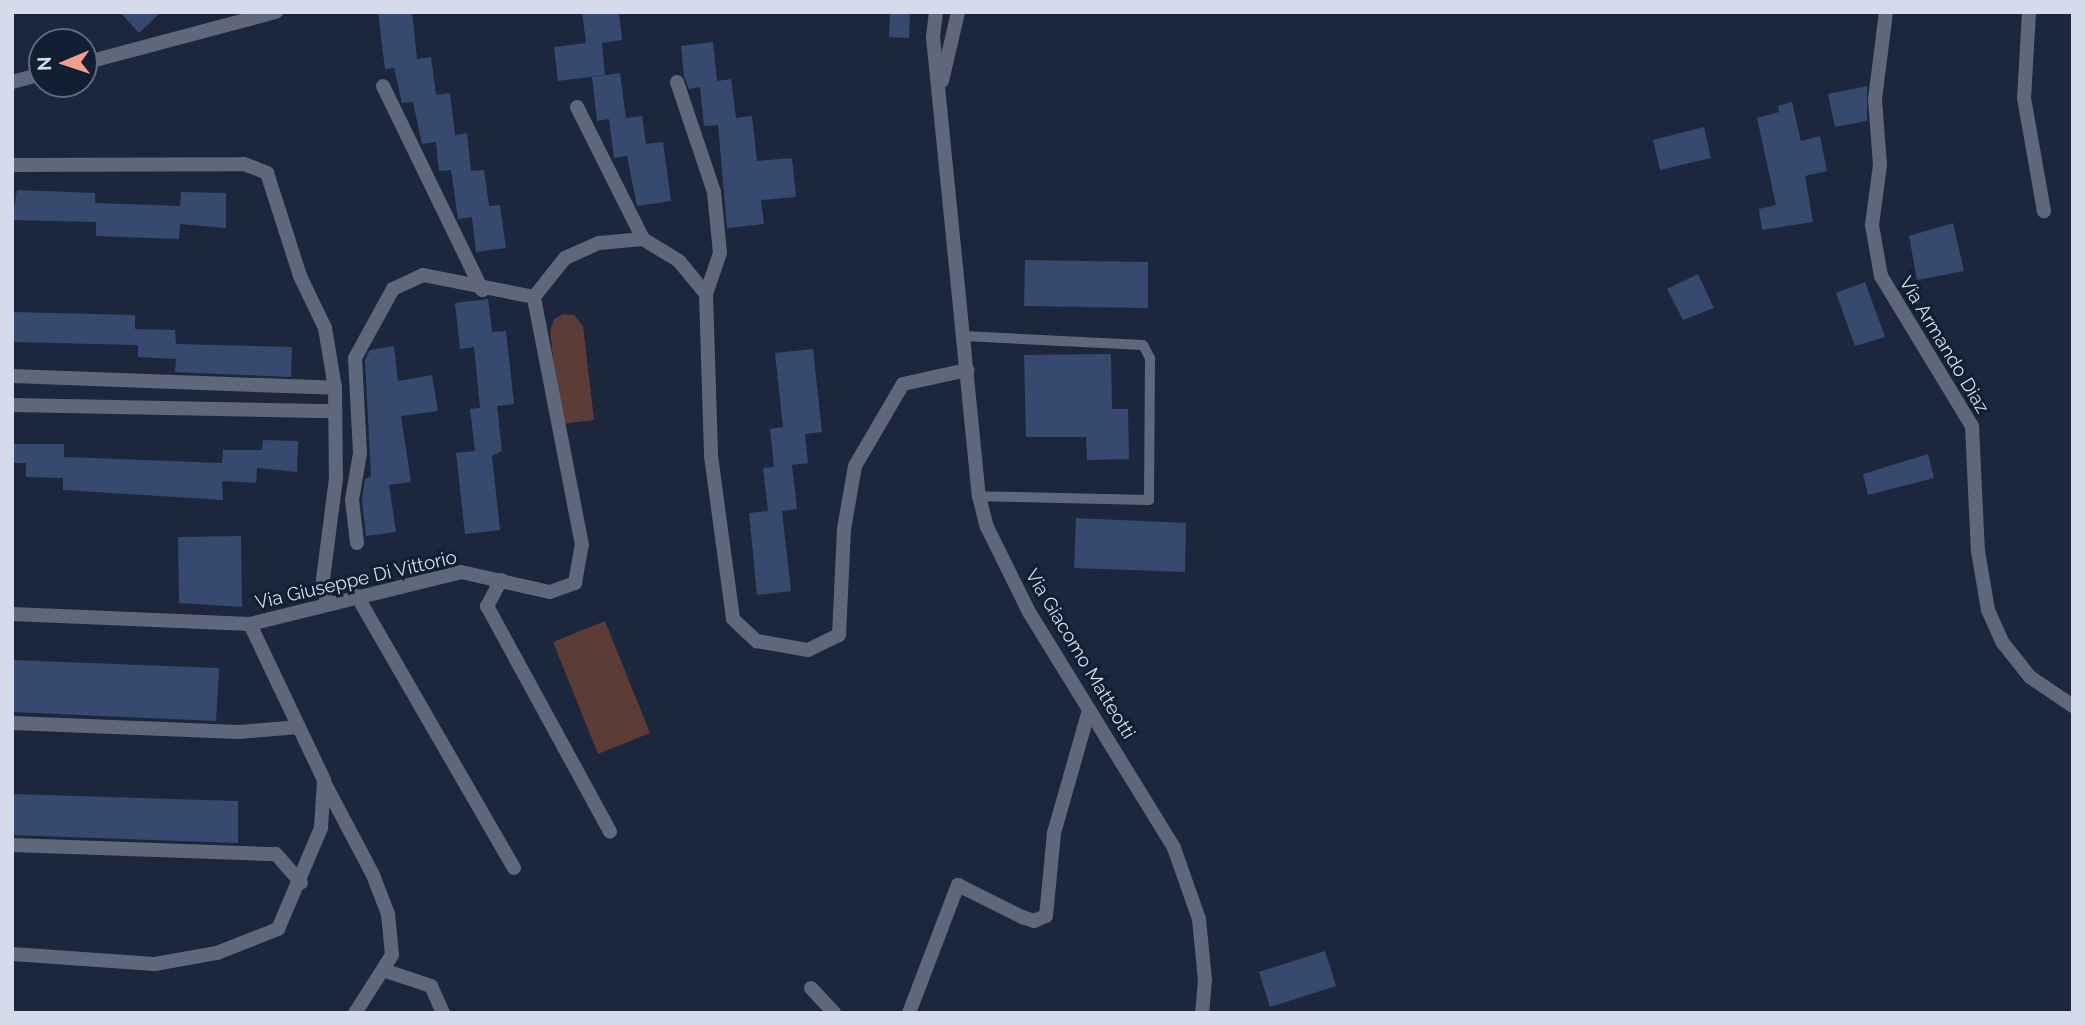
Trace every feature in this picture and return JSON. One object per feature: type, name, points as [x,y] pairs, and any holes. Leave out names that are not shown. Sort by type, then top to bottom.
[{"type":"street","points":[[98,59],[276,12]]},
{"type":"street","name":"Via Giacomo Matteotti","points":[[936,12],[933,37],[979,496],[987,527],[1028,612],[1174,848],[1199,919],[1205,980],[1202,1013]]},
{"type":"street","name":"Via Giacomo Matteotti","points":[[940,93],[958,12]]},
{"type":"street","name":"Via Armando Diaz","points":[[1886,12],[1875,99],[1880,165],[1872,225],[1881,276],[1972,426],[1978,551],[1988,610],[2003,643],[2030,677],[2073,706]]},
{"type":"street","points":[[2029,12],[2024,97],[2044,211]]},
{"type":"street","points":[[677,82],[714,192],[720,253],[706,294],[711,456],[733,619],[757,641],[808,650],[839,635],[844,529],[855,466],[903,384],[967,370]]},
{"type":"street","points":[[383,86],[482,290]]},
{"type":"street","points":[[577,107],[643,239],[679,261],[706,294]]},
{"type":"street","points":[[12,165],[244,164],[267,173],[300,275],[325,328],[335,388],[336,478],[323,579],[327,603]]},
{"type":"street","points":[[357,543],[352,500],[360,453],[355,358],[372,321],[393,289],[423,275],[482,290],[534,298],[565,258],[599,243],[643,239]]},
{"type":"street","name":"Via Giuseppe Di Vittorio","points":[[12,614],[250,624],[461,572],[550,592],[575,583],[582,545],[534,298]]},
{"type":"street","points":[[12,376],[335,388]]},
{"type":"street","points":[[12,405],[335,411]]},
{"type":"street","points":[[501,580],[487,606],[610,832]]},
{"type":"street","points":[[357,596],[514,868]]},
{"type":"street","points":[[250,624],[324,780],[373,875],[388,914],[392,955],[355,1013]]},
{"type":"street","points":[[909,1013],[958,885],[1022,917],[1034,921],[1046,916],[1054,833],[1089,710]]},
{"type":"street","points":[[12,723],[239,732],[299,727]]},
{"type":"street","points":[[12,954],[155,964],[218,953],[278,929],[301,883],[321,828],[324,780]]},
{"type":"street","points":[[12,845],[276,854],[301,883]]},
{"type":"street","points":[[383,970],[431,986],[443,1013]]},
{"type":"street","points":[[811,988],[834,1013]]},
{"type":"lane","points":[[964,336],[1143,345],[1150,358],[1149,500],[979,496]]},
{"type":"shaded area","points":[[563,314],[574,315],[583,326],[594,420],[561,424],[550,331],[554,319]]},
{"type":"shaded area","points":[[605,621],[650,733],[598,754],[553,642]]},
{"type":"building","points":[[120,12],[161,12],[139,33]]},
{"type":"building","points":[[378,12],[412,12],[417,59],[431,57],[436,95],[450,93],[455,135],[467,133],[471,171],[484,170],[489,206],[500,205],[506,248],[476,252],[472,217],[458,219],[451,170],[439,171],[436,142],[422,144],[413,102],[402,103],[394,68],[385,69]]},
{"type":"building","points":[[582,12],[619,12],[622,40],[602,43],[605,75],[558,81],[554,47],[586,43]]},
{"type":"building","points":[[890,12],[910,12],[909,38],[889,37]]},
{"type":"building","points":[[713,42],[717,81],[731,79],[736,118],[752,116],[757,161],[792,158],[796,197],[761,200],[764,224],[727,228],[718,125],[704,126],[700,87],[689,89],[684,76],[681,46]]},
{"type":"building","points":[[620,73],[626,118],[642,116],[646,144],[663,142],[671,201],[637,206],[627,156],[614,158],[609,119],[597,121],[592,77]]},
{"type":"building","points":[[1867,86],[1867,121],[1835,127],[1828,94]]},
{"type":"building","points":[[1792,102],[1801,141],[1820,136],[1827,171],[1805,176],[1813,222],[1762,230],[1759,209],[1776,205],[1757,118],[1779,112],[1778,106]]},
{"type":"building","points":[[1704,127],[1711,158],[1660,170],[1653,140]]},
{"type":"building","points":[[17,190],[95,193],[95,203],[180,206],[181,192],[226,193],[226,228],[180,224],[179,239],[96,236],[96,222],[12,220]]},
{"type":"building","points":[[1953,223],[1964,271],[1917,280],[1909,236]]},
{"type":"building","points":[[1025,260],[1148,262],[1148,308],[1024,306]]},
{"type":"building","points":[[1698,274],[1714,308],[1683,320],[1667,289]]},
{"type":"building","points":[[1865,282],[1885,337],[1855,346],[1836,293]]},
{"type":"building","points":[[488,299],[492,332],[506,331],[514,404],[497,406],[502,451],[492,456],[500,530],[465,534],[456,453],[475,451],[470,409],[480,408],[474,347],[460,349],[455,303]]},
{"type":"building","points":[[12,312],[135,315],[135,329],[175,330],[176,344],[292,347],[291,377],[175,372],[176,359],[138,357],[138,345],[12,342]]},
{"type":"building","points":[[394,346],[398,381],[432,375],[438,411],[401,416],[411,482],[389,485],[396,532],[366,536],[362,500],[365,479],[371,476],[365,360],[370,350]]},
{"type":"building","points":[[813,349],[822,432],[805,434],[808,463],[792,465],[797,509],[782,511],[791,591],[757,595],[749,513],[768,511],[763,468],[774,467],[770,429],[783,427],[775,353]]},
{"type":"building","points":[[1111,354],[1112,409],[1128,409],[1129,459],[1087,460],[1086,437],[1026,437],[1024,355]]},
{"type":"building","points":[[263,440],[298,441],[297,472],[257,468],[256,483],[222,481],[223,500],[63,490],[63,478],[26,477],[26,463],[12,463],[12,444],[64,444],[64,457],[222,463],[223,450],[262,450]]},
{"type":"building","points":[[1928,454],[1934,478],[1868,495],[1863,474]]},
{"type":"building","points":[[1076,518],[1186,523],[1185,572],[1074,568]]},
{"type":"building","points":[[241,536],[242,607],[179,603],[178,537]]},
{"type":"building","points":[[12,660],[219,668],[216,721],[12,712]]},
{"type":"building","points":[[12,794],[238,801],[238,843],[12,835]]},
{"type":"building","points":[[1325,951],[1336,986],[1270,1007],[1259,972]]}]
